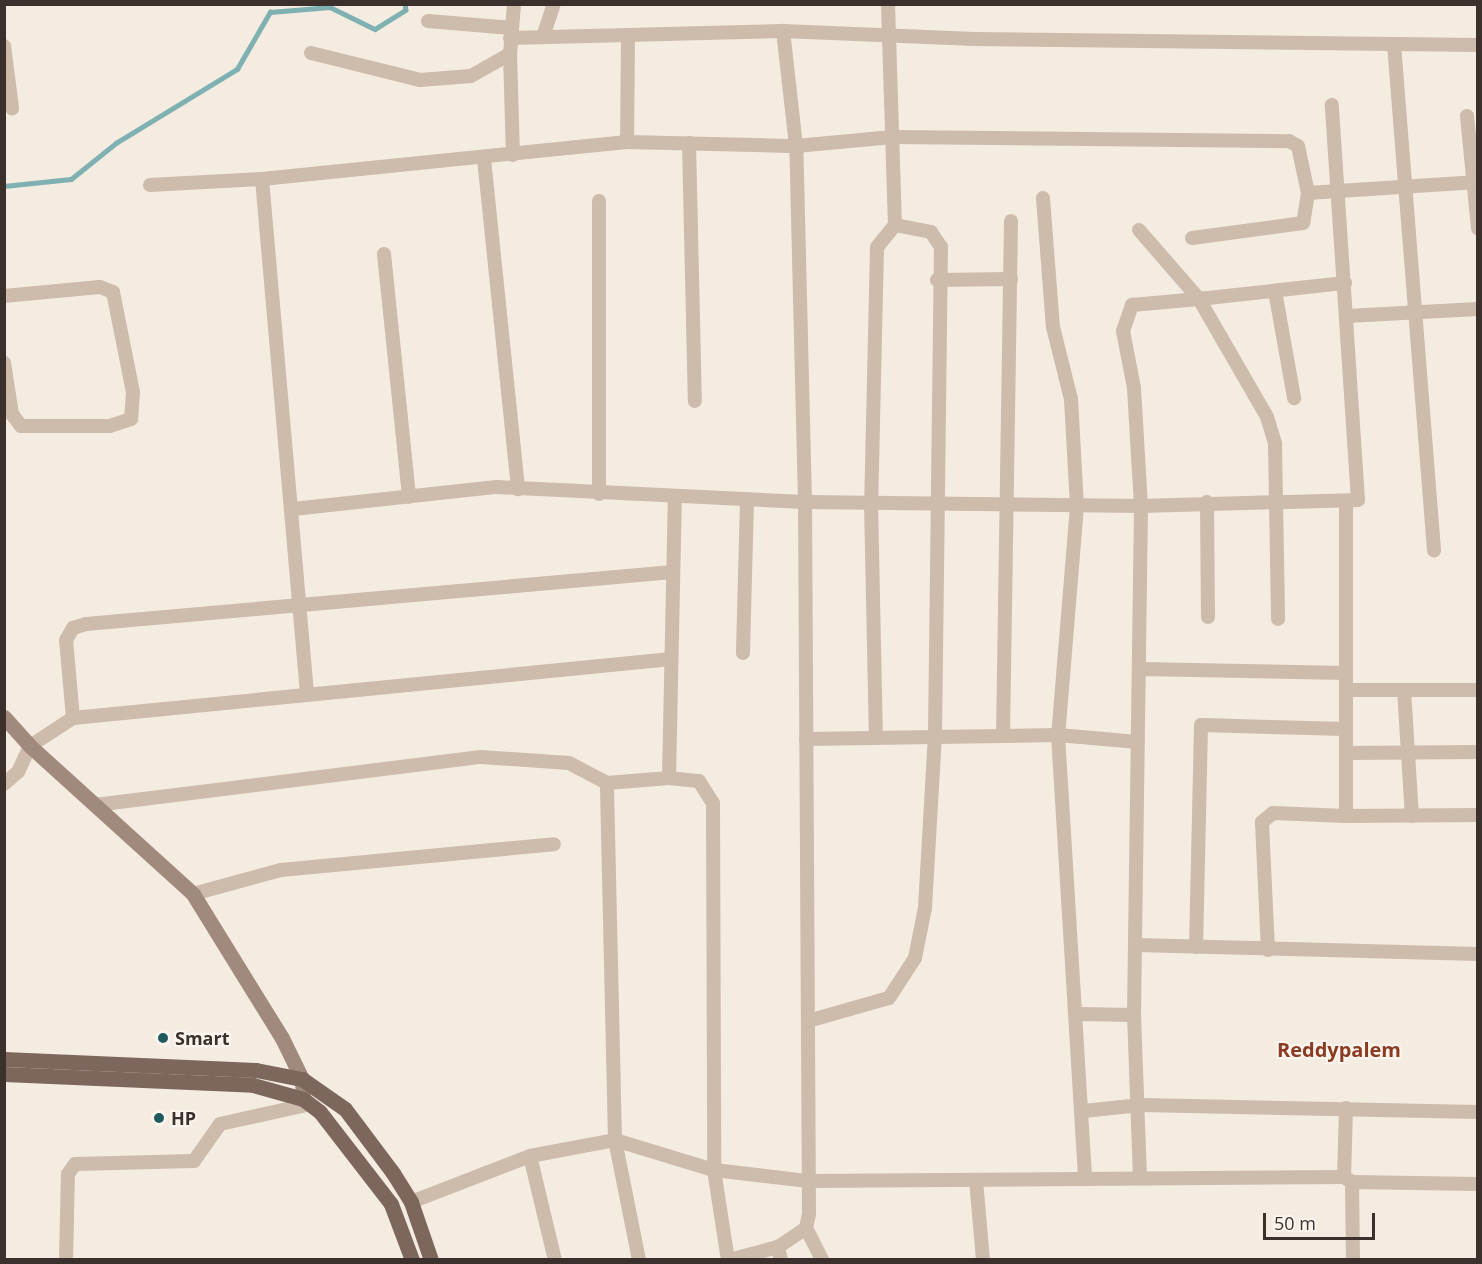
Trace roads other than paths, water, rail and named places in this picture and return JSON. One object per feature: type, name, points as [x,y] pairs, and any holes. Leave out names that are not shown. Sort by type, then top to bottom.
[{"type":"main road","points":[[4,1059],[256,1070],[302,1079],[345,1109],[411,1202],[431,1260]]},
{"type":"main road","points":[[4,1074],[253,1085],[306,1102],[391,1204],[412,1260]]},
{"type":"street","points":[[513,155],[510,33],[514,4]]},
{"type":"street","points":[[543,37],[554,4]]},
{"type":"street","points":[[876,736],[871,502],[877,247],[895,225],[888,4]]},
{"type":"street","points":[[428,21],[543,37],[783,30],[1478,45]]},
{"type":"street","points":[[783,30],[796,146],[805,502],[808,1021],[806,1228],[822,1260]]},
{"type":"street","points":[[627,142],[628,35]]},
{"type":"street","points":[[1394,44],[1434,550]]},
{"type":"street","points":[[4,46],[12,108]]},
{"type":"street","points":[[311,53],[436,82],[471,76],[510,54]]},
{"type":"street","points":[[293,508],[408,496],[518,489],[675,499],[939,504],[1009,502],[1077,506],[1141,506],[1207,502],[1347,503],[1358,500],[1360,491],[1332,105]]},
{"type":"street","points":[[1467,116],[1478,228]]},
{"type":"street","points":[[150,185],[262,179],[484,159],[627,142],[796,146],[894,137],[1289,141],[1303,157],[1309,213],[1293,228],[1192,238]]},
{"type":"street","points":[[689,142],[695,400]]},
{"type":"street","points":[[484,159],[518,489]]},
{"type":"street","points":[[262,179],[293,508],[307,693]]},
{"type":"street","points":[[1308,193],[1338,193],[1475,182]]},
{"type":"street","points":[[1043,198],[1053,327],[1071,399],[1077,506],[1058,735],[1079,1014],[1085,1179]]},
{"type":"street","points":[[599,201],[599,494]]},
{"type":"street","points":[[1003,736],[1009,502],[1011,221]]},
{"type":"street","points":[[808,1021],[889,998],[915,958],[925,908],[935,736],[939,504],[938,240],[931,232],[895,225]]},
{"type":"street","points":[[1140,230],[1199,299],[1272,430],[1278,619]]},
{"type":"street","points":[[384,254],[408,496]]},
{"type":"street","points":[[937,280],[1011,279]]},
{"type":"street","points":[[1140,1178],[1141,1105],[1134,1015],[1141,506],[1134,388],[1123,318],[1138,303],[1199,299],[1345,283]]},
{"type":"street","points":[[4,296],[100,287],[113,292],[134,408],[123,425],[41,428],[21,426],[8,407],[4,363]]},
{"type":"street","points":[[1275,291],[1294,398]]},
{"type":"street","points":[[1347,316],[1414,310],[1478,309]]},
{"type":"street","points":[[669,778],[675,499]]},
{"type":"street","points":[[743,653],[747,500]]},
{"type":"street","points":[[1207,502],[1208,617]]},
{"type":"street","points":[[1346,816],[1347,503]]},
{"type":"street","points":[[73,718],[66,640],[73,628],[300,604],[673,572]]},
{"type":"street","points":[[4,784],[18,772],[30,746],[73,718],[307,693],[671,659]]},
{"type":"street","points":[[1140,669],[1346,673]]},
{"type":"street","points":[[1346,690],[1478,690]]},
{"type":"street","points":[[1404,690],[1412,816]]},
{"type":"street","points":[[4,717],[30,746],[193,894],[302,1079],[306,1102],[220,1124],[194,1161],[75,1164],[68,1174],[66,1260]]},
{"type":"street","points":[[1196,947],[1201,725],[1346,729]]},
{"type":"street","points":[[806,739],[876,736],[1058,735],[1138,742]]},
{"type":"street","points":[[1346,753],[1478,752]]},
{"type":"street","points":[[95,805],[481,757],[569,763],[607,783],[669,778],[699,781],[713,803],[714,1170],[728,1260],[780,1253],[806,1228]]},
{"type":"street","points":[[607,783],[615,1140],[639,1260]]},
{"type":"street","points":[[1268,950],[1262,822],[1273,813],[1346,816],[1478,815]]},
{"type":"street","points":[[193,894],[280,870],[554,844]]},
{"type":"street","points":[[1136,945],[1478,954]]},
{"type":"street","points":[[1079,1014],[1134,1015]]},
{"type":"street","points":[[1083,1111],[1141,1105],[1478,1112]]},
{"type":"street","points":[[1346,1108],[1353,1260]]},
{"type":"street","points":[[411,1202],[530,1156],[615,1140],[714,1170],[808,1181],[1140,1178],[1348,1179],[1478,1184]]},
{"type":"street","points":[[530,1156],[555,1260]]},
{"type":"street","points":[[976,1180],[983,1260]]},
{"type":"waterway","points":[[4,186],[71,179],[116,143],[237,69],[270,12],[330,7],[375,29],[405,10],[405,4]]},
{"type":"place","name":"Smart","points":[[163,1038]]},
{"type":"place","name":"HP","points":[[159,1118]]},
{"type":"district","name":"Reddypalem","points":[[1339,1049]]}]
